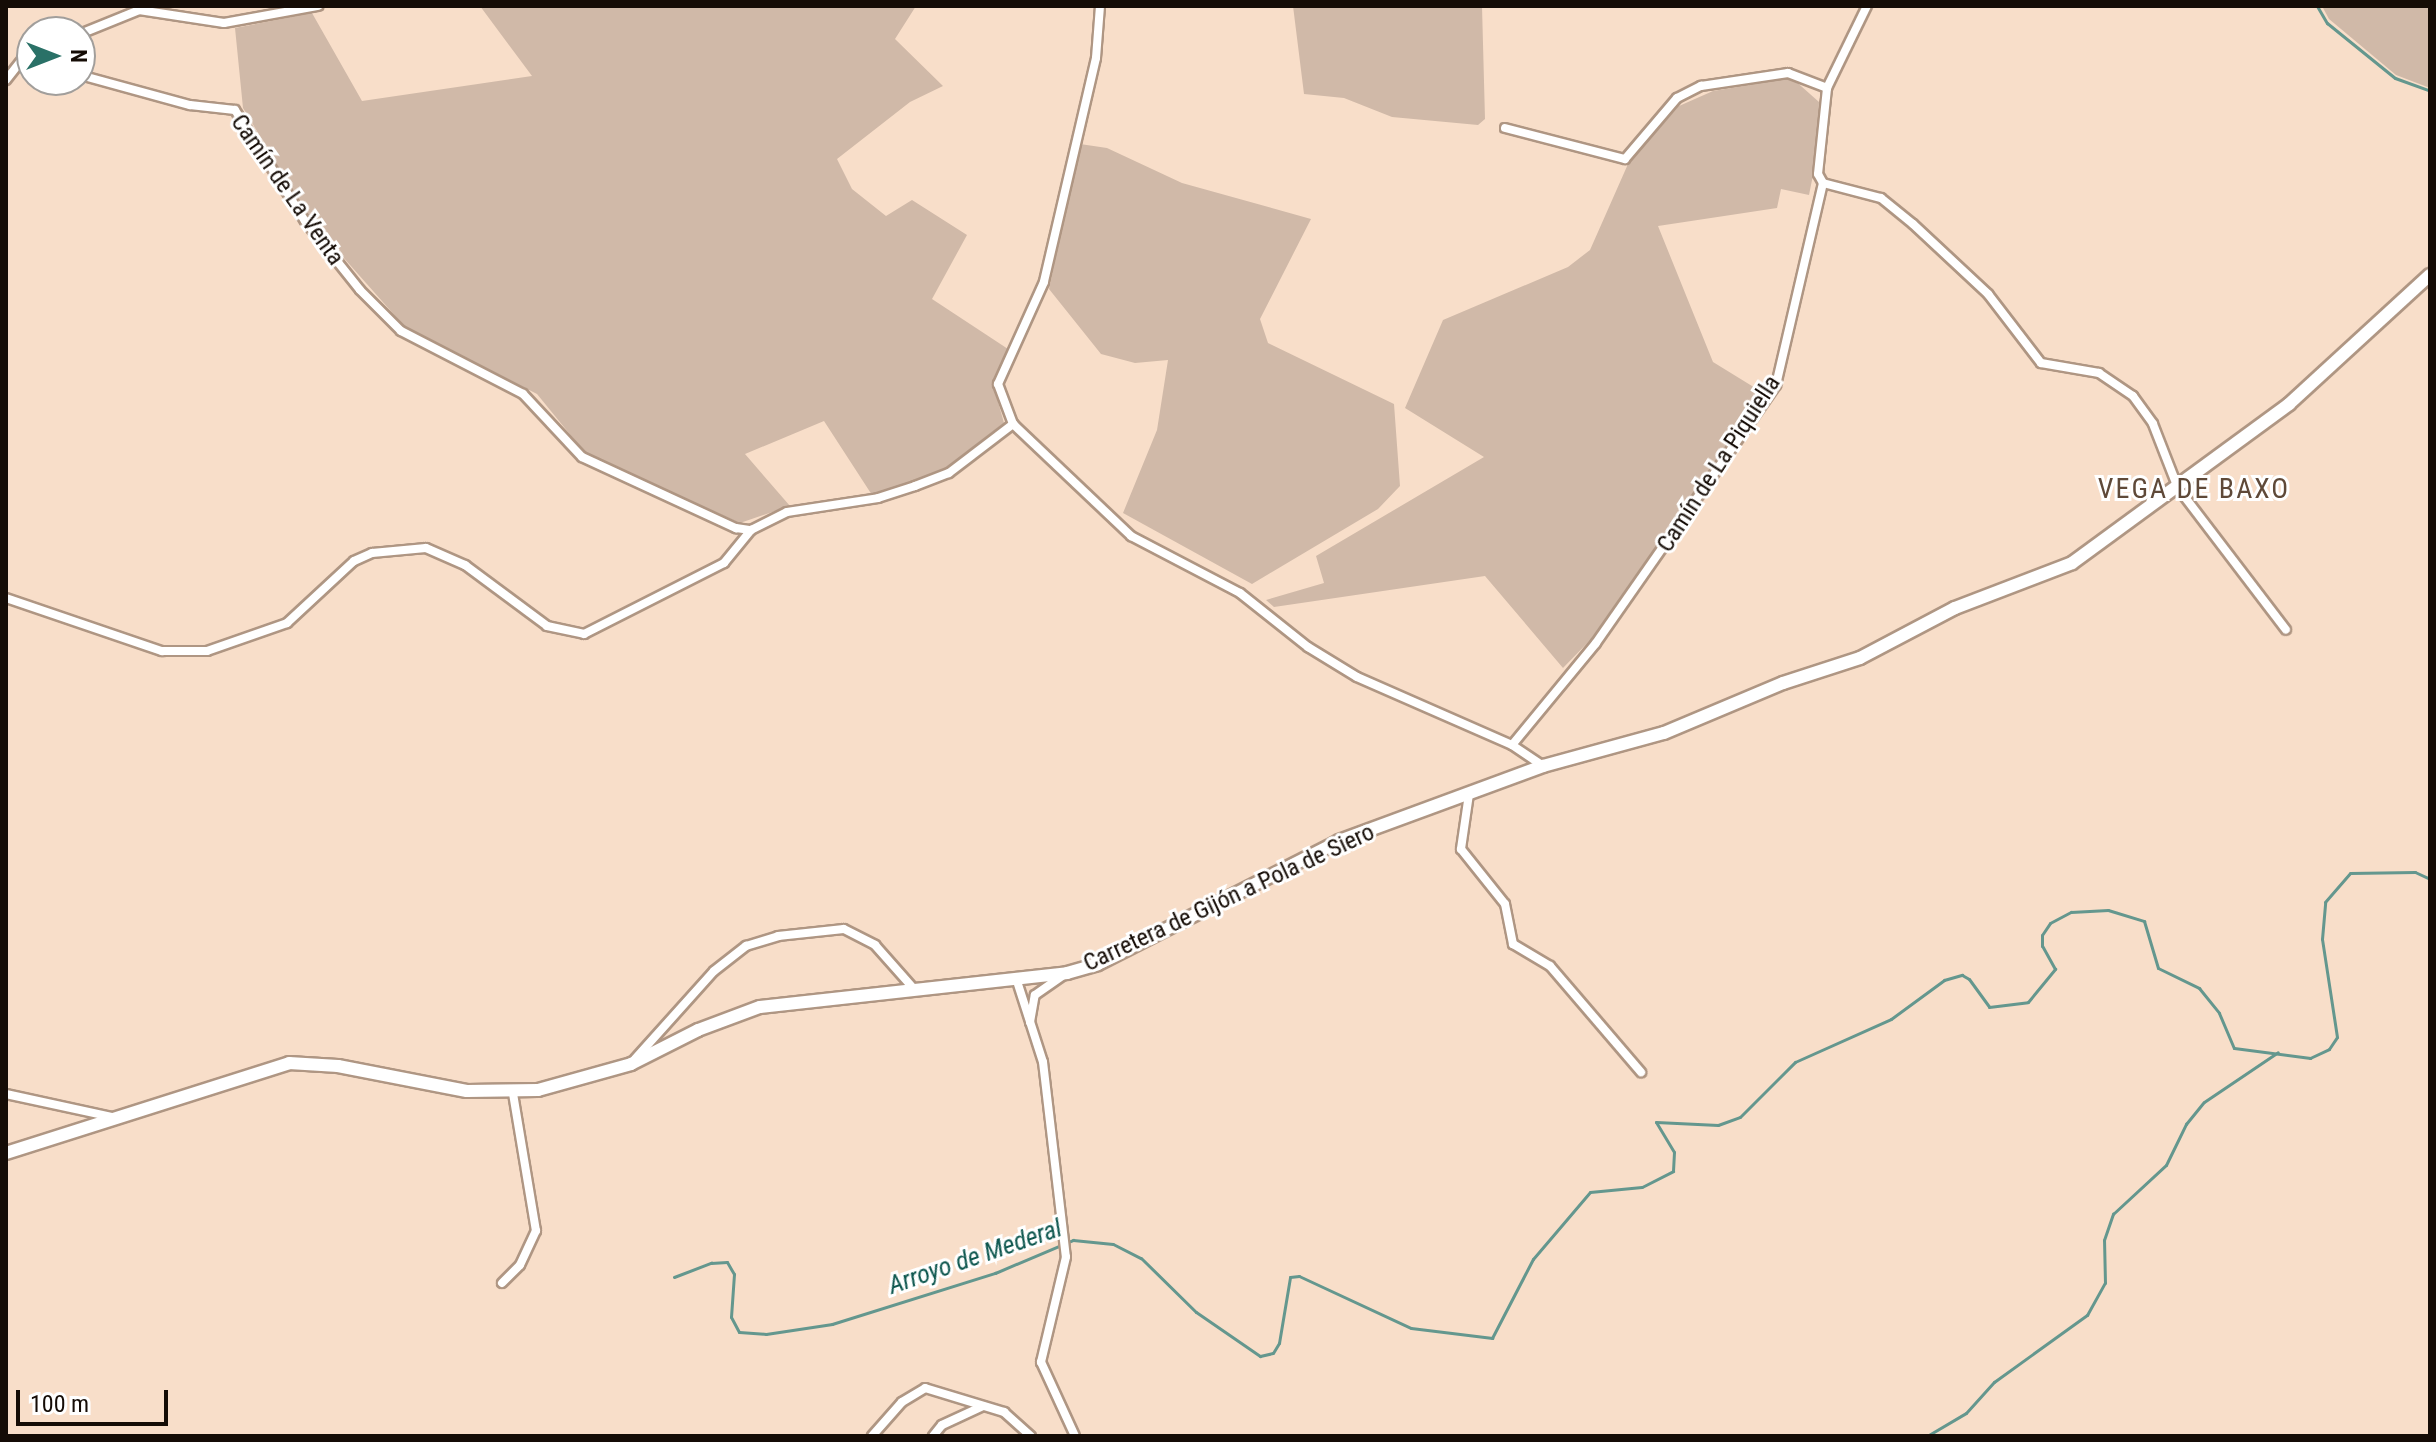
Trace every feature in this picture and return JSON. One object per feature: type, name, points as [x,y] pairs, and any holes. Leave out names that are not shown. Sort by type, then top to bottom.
[{"type":"street","points":[[96,27],[139,10],[224,23],[318,6]]},
{"type":"street","name":"Camín de La Piquiella","points":[[1512,745],[1596,643],[1776,385],[1823,183],[1818,174],[1827,88],[1867,6]]},
{"type":"street","points":[[1103,7],[1096,58],[1044,282],[998,384],[1013,424],[1131,536],[1240,593],[1308,647],[1357,677],[1512,745],[1543,766]]},
{"type":"street","points":[[1505,128],[1625,159],[1677,98],[1701,86],[1788,73],[1827,88]]},
{"type":"street","name":"Camín de La Venta","points":[[96,79],[190,105],[235,110],[305,221],[360,290],[401,331],[523,394],[582,457],[736,528],[751,530]]},
{"type":"street","points":[[1823,183],[1881,198],[1913,224],[1988,294],[2041,363],[2099,373],[2133,396],[2153,424],[2178,488],[2286,630]]},
{"type":"street","name":"Carretera de Gijón a Pola de Siero","points":[[6,1153],[289,1063],[513,1094],[631,1064],[736,1013],[913,988],[1067,973],[1098,964],[1339,841],[1543,766],[1664,733],[1783,683],[1860,658],[1955,608],[2072,563],[2289,404],[2430,275]]},
{"type":"street","points":[[6,598],[162,651],[207,651],[287,623],[354,561],[372,553],[426,548],[465,565],[547,626],[584,634],[724,563],[751,530],[787,512],[878,498],[949,473],[1013,424]]},
{"type":"street","points":[[1469,794],[1461,849],[1505,904],[1513,944],[1550,966],[1641,1072]]},
{"type":"street","points":[[631,1064],[714,971],[746,946],[778,936],[844,929],[875,945],[913,988]]},
{"type":"street","points":[[1030,1026],[1035,995],[1067,973]]},
{"type":"street","points":[[1021,978],[1035,995]]},
{"type":"street","points":[[1021,978],[1030,1026],[1043,1062],[1066,1257],[1041,1362],[1075,1436]]},
{"type":"street","points":[[6,1094],[112,1117]]},
{"type":"street","points":[[502,1283],[520,1265],[536,1231],[513,1094]]},
{"type":"street","points":[[872,1436],[912,1392],[925,1388],[1019,1421],[1031,1436]]},
{"type":"street","points":[[933,1436],[942,1425],[983,1406]]},
{"type":"shaded area","points":[[480,6],[916,6],[895,39],[943,86],[910,102],[837,159],[852,189],[886,216],[912,200],[967,235],[932,299],[1008,349],[993,384],[1004,423],[945,469],[872,495],[824,421],[745,454],[790,506],[740,523],[586,454],[537,394],[405,327],[311,221],[243,108],[235,28],[312,13],[362,101],[532,76]]},
{"type":"shaded area","points":[[1293,6],[1482,6],[1485,119],[1478,125],[1392,117],[1344,98],[1304,94]]},
{"type":"shaded area","points":[[2322,6],[2430,6],[2430,88],[2396,75],[2329,19]]},
{"type":"shaded area","points":[[1792,78],[1819,102],[1818,150],[1809,195],[1781,189],[1777,208],[1658,226],[1713,362],[1765,394],[1597,633],[1563,668],[1485,576],[1274,607],[1266,600],[1324,583],[1316,556],[1484,457],[1405,408],[1443,320],[1568,267],[1590,250],[1628,164],[1679,106],[1713,91]]},
{"type":"shaded area","points":[[1080,144],[1107,148],[1182,183],[1311,219],[1260,319],[1268,343],[1394,404],[1400,486],[1378,509],[1252,584],[1123,513],[1157,430],[1168,360],[1135,363],[1101,354],[1049,289]]},
{"type":"waterway","points":[[2317,6],[2327,23],[2395,78],[2430,91]]},
{"type":"waterway","name":"Arroyo de Mederal","points":[[674,1277],[711,1263],[727,1262],[734,1274],[731,1317],[739,1332],[766,1334],[832,1324],[995,1273],[1073,1240],[1113,1244],[1141,1258],[1196,1312],[1260,1356],[1273,1353],[1279,1343],[1290,1277],[1299,1276],[1411,1328],[1492,1338],[1533,1259],[1590,1192],[1642,1187],[1673,1171],[1674,1152],[1656,1122],[1718,1125],[1740,1117],[1795,1062],[1891,1019],[1944,980],[1962,975],[1969,979],[1989,1007],[2028,1002],[2055,969],[2042,946],[2042,935],[2050,923],[2071,912],[2108,910],[2144,921],[2158,968],[2199,988],[2219,1013],[2234,1048],[2310,1058],[2329,1049],[2337,1037],[2322,939],[2325,902],[2350,873],[2415,872],[2430,879]]},
{"type":"waterway","points":[[1927,1436],[1966,1413],[1994,1382],[2087,1315],[2105,1283],[2104,1240],[2113,1214],[2166,1165],[2186,1124],[2204,1102],[2278,1052]]},
{"type":"district","name":"VEGA DE BAXO","points":[[2194,489]]}]
